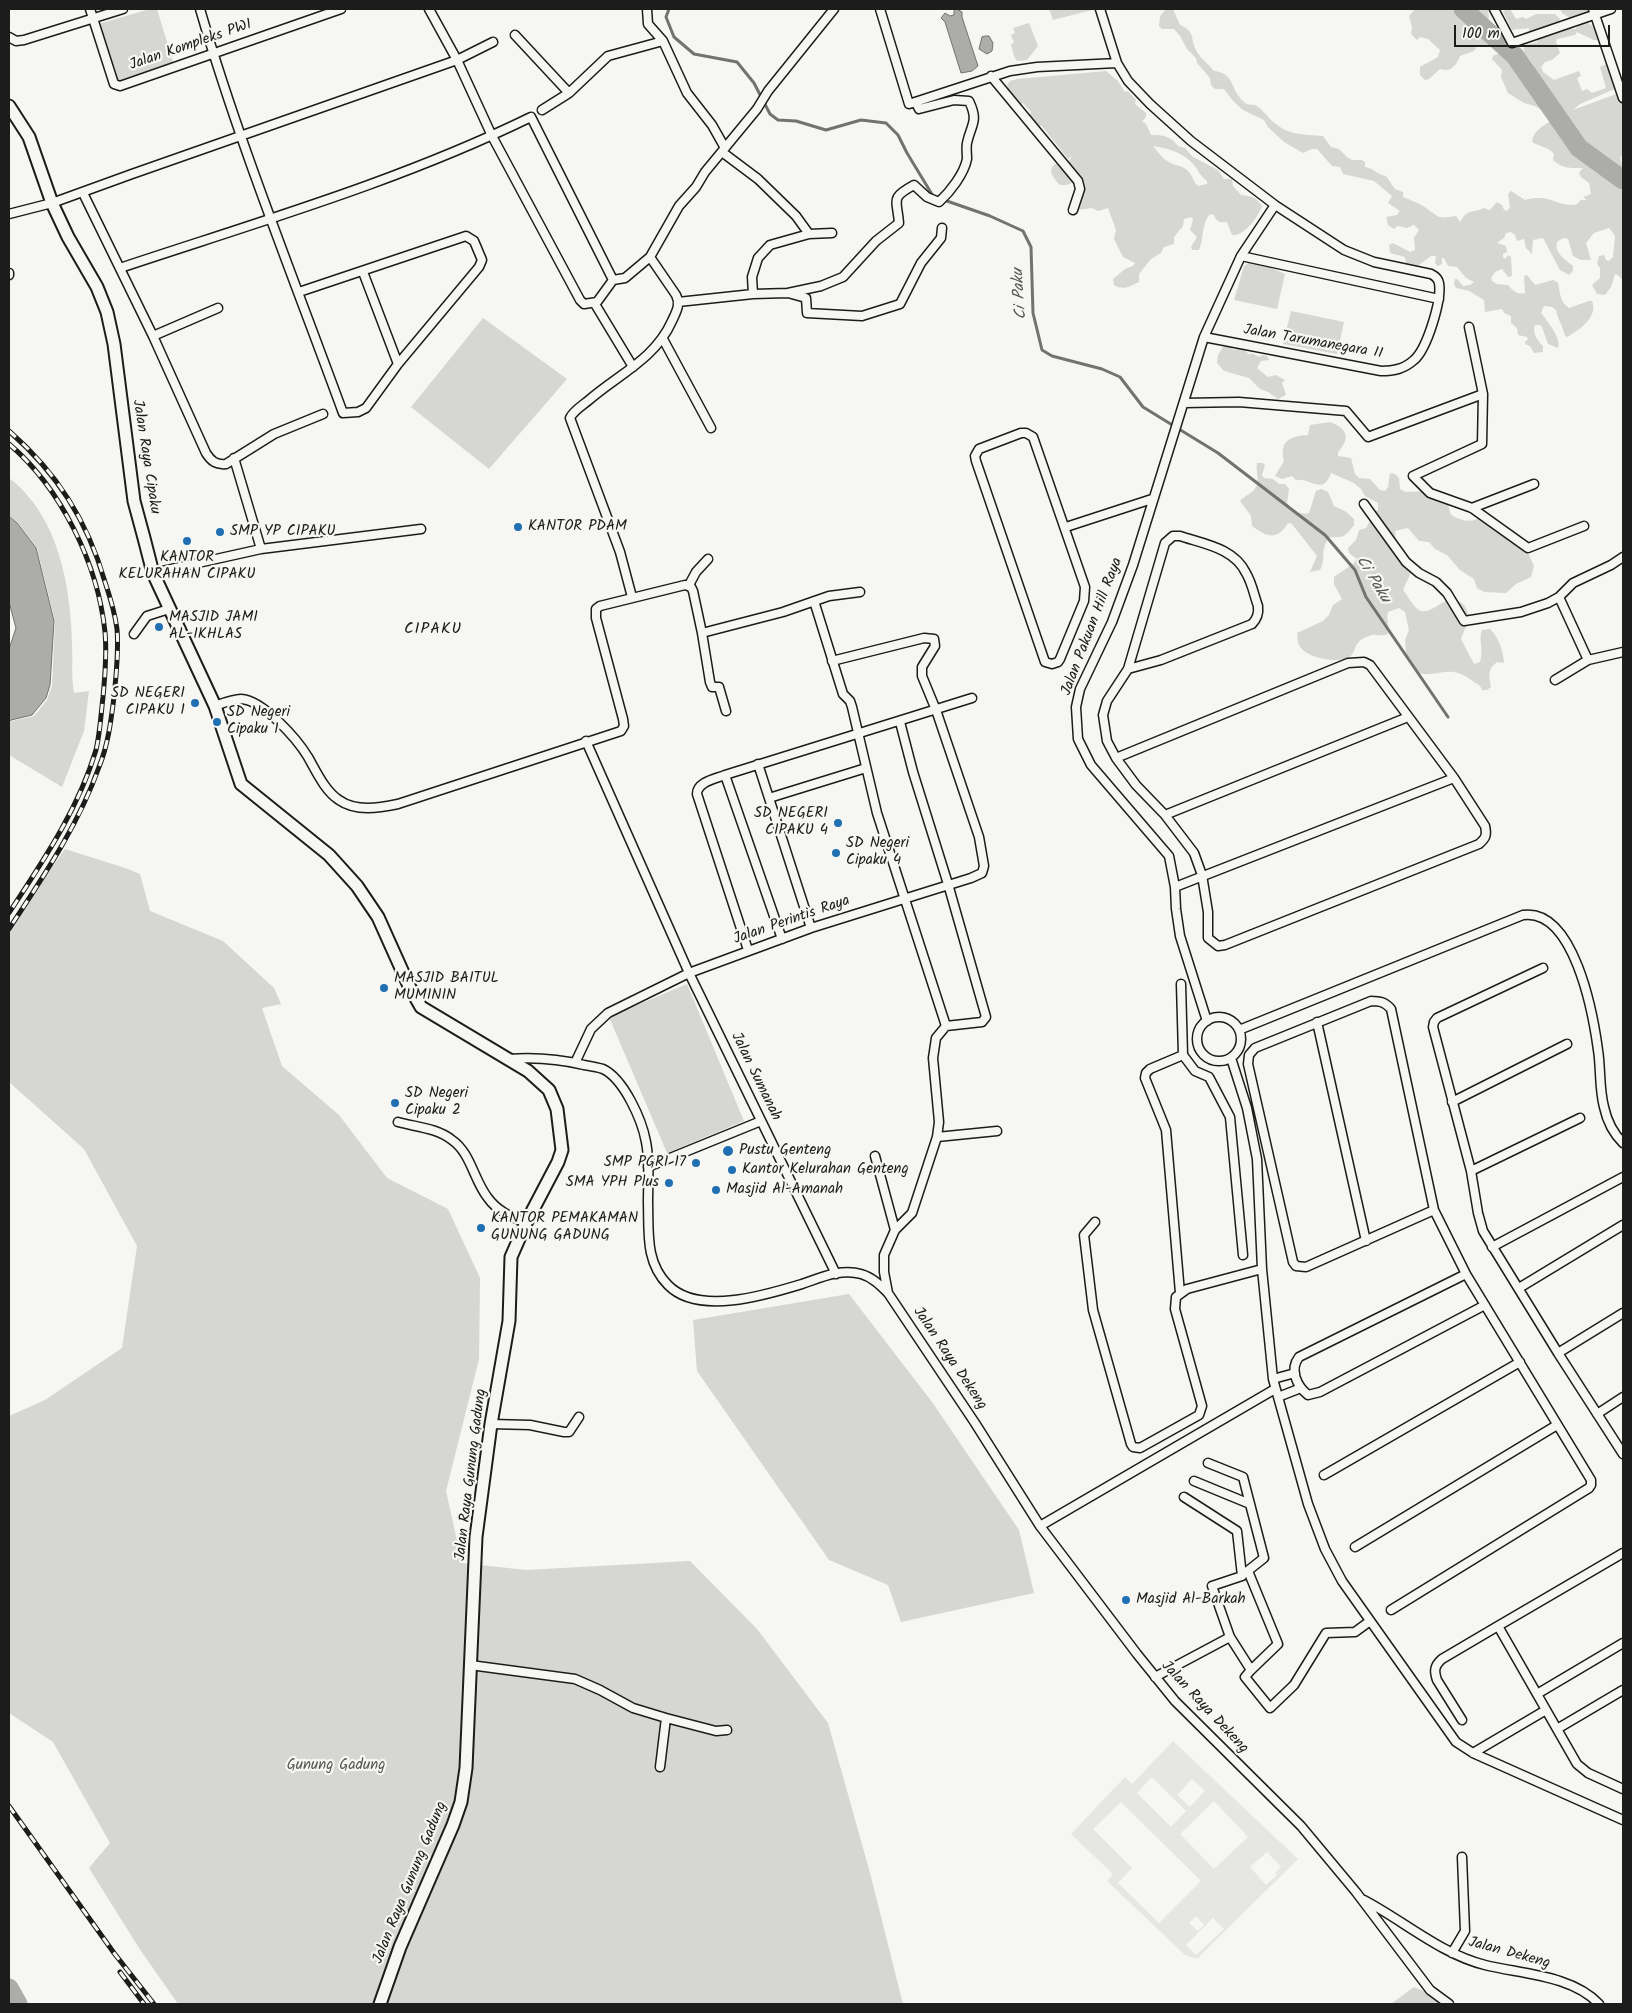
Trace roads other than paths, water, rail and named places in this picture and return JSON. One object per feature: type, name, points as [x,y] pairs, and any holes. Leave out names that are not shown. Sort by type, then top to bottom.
[{"type":"street","points":[[90,9],[94,19]]},
{"type":"street","points":[[9,37],[16,41],[24,40],[123,9]]},
{"type":"street","points":[[200,9],[270,218],[343,413],[358,412],[366,408],[398,364],[479,267],[482,263],[481,257],[474,241],[466,236],[299,292]]},
{"type":"street","name":"Jalan Kompleks PWI","points":[[94,19],[114,84],[118,86],[341,9]]},
{"type":"street","points":[[430,9],[457,60],[492,136],[580,300],[584,304],[595,304]]},
{"type":"street","points":[[647,9],[648,24],[663,41],[687,93],[712,125],[724,150],[758,179],[796,216],[809,234]]},
{"type":"street","points":[[595,304],[613,280],[625,278],[650,257],[679,206],[834,9]]},
{"type":"street","points":[[880,9],[909,104],[991,76],[1037,68],[1117,63]]},
{"type":"street","points":[[1100,9],[1117,63],[1128,81],[1177,129],[1275,205],[1354,255],[1374,262],[1434,276],[1439,283],[1439,298],[1241,256]]},
{"type":"street","points":[[1494,9],[1512,43],[1594,12],[1611,9]]},
{"type":"street","points":[[1594,12],[1623,98]]},
{"type":"street","points":[[515,35],[569,94]]},
{"type":"street","points":[[542,110],[569,94],[608,56],[663,41]]},
{"type":"street","points":[[9,214],[83,193],[241,135],[457,60],[492,42]]},
{"type":"street","points":[[991,76],[1078,181],[1080,189],[1073,210]]},
{"type":"street","points":[[678,302],[753,294],[788,293],[821,286],[843,277],[876,241],[899,223],[895,204],[900,193],[914,185],[927,196],[939,202],[948,194],[966,161],[967,143],[973,126],[974,112],[969,102],[954,100],[919,109],[916,102]]},
{"type":"street","name":"Jalan Raya Cipaku","points":[[9,106],[29,137],[52,203],[68,237],[97,287],[107,312],[114,344],[134,501],[154,573],[215,706],[241,784],[329,854],[357,886],[378,917],[409,986],[421,1007],[509,1058]]},
{"type":"street","points":[[120,268],[435,160],[531,117],[613,280]]},
{"type":"street","points":[[83,193],[153,336],[209,458],[219,464],[226,464],[274,434],[324,414]]},
{"type":"street","points":[[1204,337],[1241,256],[1275,205]]},
{"type":"street","points":[[788,293],[806,298],[807,313],[862,316],[900,304],[921,263],[941,238],[942,228]]},
{"type":"street","points":[[753,294],[752,277],[758,258],[770,245],[809,234],[832,232]]},
{"type":"street","points":[[632,597],[620,552],[570,418],[571,415],[598,392],[657,347],[663,339],[677,310],[678,302],[676,295],[650,257]]},
{"type":"street","points":[[363,272],[398,364]]},
{"type":"street","name":"Jalan Tarumanegara II","points":[[1204,337],[1381,371],[1391,371],[1408,365],[1421,352],[1439,298]]},
{"type":"street","points":[[595,304],[633,367]]},
{"type":"street","points":[[153,336],[218,308]]},
{"type":"street","points":[[1469,326],[1484,394],[1482,444],[1413,476],[1430,493],[1472,508],[1528,548],[1584,526]]},
{"type":"street","name":"Jalan Pakuan Hill Raya","points":[[1204,337],[1121,598],[1080,689],[1076,707],[1076,724],[1078,739],[1091,765],[1169,856],[1175,887],[1176,916],[1180,936],[1207,1021]]},
{"type":"street","points":[[663,339],[711,428]]},
{"type":"street","points":[[1184,403],[1239,402],[1346,411],[1368,437],[1484,394]]},
{"type":"street","points":[[1021,433],[1030,435],[1066,527],[1084,580],[1085,592],[1080,610],[1060,658],[1058,662],[1052,664],[1045,662],[976,461],[975,456],[980,449],[1021,433]]},
{"type":"street","points":[[234,458],[261,549]]},
{"type":"street","points":[[1472,508],[1534,484]]},
{"type":"street","points":[[1066,527],[1152,499]]},
{"type":"street","points":[[1364,504],[1406,562],[1418,573],[1436,582],[1447,593],[1464,621],[1520,612],[1548,603],[1559,597],[1573,583],[1611,565],[1623,557]]},
{"type":"street","points":[[154,573],[261,549],[422,529]]},
{"type":"street","points":[[1116,758],[1355,662],[1364,662],[1370,665],[1454,778],[1485,826],[1485,839],[1479,844],[1225,945],[1218,946],[1208,938],[1208,912],[1202,876],[1194,853],[1165,815],[1136,785],[1116,758],[1107,741],[1103,715],[1107,701],[1128,669],[1165,543],[1168,539],[1180,536],[1224,550],[1238,560],[1247,574],[1258,606],[1256,620],[1252,624],[1162,660],[1128,669]]},
{"type":"street","points":[[215,706],[240,699],[249,701],[275,716],[304,750],[331,792],[339,800],[368,808],[398,804],[621,731],[624,726],[596,609],[600,606],[632,597],[689,585],[696,572],[708,559]]},
{"type":"street","points":[[689,585],[693,591],[710,682],[712,687],[719,687],[726,711]]},
{"type":"street","points":[[702,633],[762,618],[829,596],[860,592]]},
{"type":"street","points":[[1559,597],[1588,660]]},
{"type":"street","points":[[814,601],[843,694],[850,701],[852,707],[877,813],[946,1026]]},
{"type":"street","points":[[134,634],[149,615],[169,609]]},
{"type":"street","points":[[832,661],[932,638],[935,646],[924,661],[922,672],[936,710]]},
{"type":"street","points":[[1554,680],[1588,660],[1623,652]]},
{"type":"street","points":[[748,950],[696,794],[697,789],[725,774],[900,722],[972,698]]},
{"type":"street","name":"Jalan Perintis Raya","points":[[576,1063],[591,1029],[603,1017],[689,973],[811,928],[978,875],[982,872],[984,866],[979,837],[936,710]]},
{"type":"street","points":[[1165,815],[1408,717]]},
{"type":"street","points":[[888,1293],[884,1272],[884,1255],[894,1230],[912,1213],[938,1137],[939,1122],[934,1058],[936,1038],[946,1026],[982,1022],[986,1018],[948,884],[912,772],[900,722]]},
{"type":"street","name":"Jalan Sumanah","points":[[586,742],[689,973],[836,1274]]},
{"type":"street","points":[[758,764],[811,928]]},
{"type":"street","points":[[769,798],[866,768]]},
{"type":"street","points":[[725,774],[782,939]]},
{"type":"street","points":[[1175,887],[1454,778]]},
{"type":"street","points":[[1239,1030],[1524,915],[1539,915],[1558,929],[1568,944],[1588,996],[1598,1053],[1604,1107],[1613,1133],[1623,1143]]},
{"type":"street","points":[[1543,968],[1437,1018],[1433,1028],[1471,1171],[1478,1213],[1484,1231],[1492,1248],[1623,1454]]},
{"type":"street","points":[[1181,984],[1183,1055],[1195,1072],[1209,1077],[1230,1117],[1243,1255]]},
{"type":"street","points":[[1391,1610],[1589,1488],[1591,1480],[1466,1274],[1434,1210],[1391,1009],[1386,1003],[1379,1000],[1371,1001],[1255,1048],[1250,1055],[1248,1064],[1293,1262],[1300,1267],[1306,1267],[1434,1210]]},
{"type":"street","points":[[1213,1018],[1225,1018],[1236,1025],[1241,1038],[1240,1045],[1230,1058],[1217,1061],[1205,1056],[1200,1051],[1197,1038],[1202,1025],[1207,1021],[1213,1018]]},
{"type":"street","points":[[1317,1022],[1366,1241]]},
{"type":"street","points":[[1452,1102],[1567,1044]]},
{"type":"street","points":[[1180,1293],[1166,1130],[1145,1078],[1146,1073],[1150,1069],[1183,1055]]},
{"type":"street","name":"Jalan Raya Dekeng","points":[[509,1058],[529,1057],[576,1063],[603,1069],[619,1082],[634,1109],[646,1142],[649,1240],[652,1260],[666,1284],[681,1295],[692,1299],[708,1301],[734,1299],[775,1292],[836,1274],[854,1273],[870,1277],[888,1293],[975,1423],[1040,1526],[1155,1677],[1175,1701],[1301,1826],[1344,1876],[1430,1990],[1449,2004]]},
{"type":"street","name":"Jalan Raya Gunung Gadung","points":[[380,2004],[400,1947],[453,1826],[461,1802],[466,1768],[476,1537],[491,1424],[509,1320],[511,1258],[526,1223],[558,1162],[562,1150],[561,1126],[557,1109],[549,1090],[528,1071],[509,1058]]},
{"type":"street","points":[[1230,1058],[1247,1108],[1257,1159],[1262,1269],[1273,1379],[1308,1504],[1325,1548],[1342,1581],[1449,1735],[1463,1748],[1623,1820]]},
{"type":"street","points":[[1471,1171],[1580,1118]]},
{"type":"street","points":[[648,1167],[761,1121]]},
{"type":"street","points":[[398,1122],[437,1131],[453,1140],[462,1150],[487,1198],[502,1212],[526,1223]]},
{"type":"street","points":[[938,1137],[997,1131]]},
{"type":"street","points":[[875,1156],[894,1230]]},
{"type":"street","points":[[1492,1248],[1623,1177]]},
{"type":"street","points":[[1095,1222],[1084,1235],[1093,1310],[1130,1444],[1136,1448],[1140,1448],[1199,1414],[1202,1410],[1175,1309],[1176,1297],[1186,1289],[1262,1269]]},
{"type":"street","points":[[1519,1288],[1623,1225]]},
{"type":"street","points":[[1466,1274],[1299,1358],[1295,1364],[1295,1373],[1301,1388],[1308,1395],[1320,1392],[1485,1305]]},
{"type":"street","points":[[1558,1353],[1623,1313]]},
{"type":"street","points":[[1324,1475],[1520,1362]]},
{"type":"street","points":[[1273,1379],[1295,1373]]},
{"type":"street","points":[[1040,1526],[1276,1393],[1301,1388]]},
{"type":"street","points":[[1597,1414],[1623,1397]]},
{"type":"street","points":[[491,1424],[530,1425],[569,1432],[579,1417]]},
{"type":"street","points":[[1355,1547],[1557,1425]]},
{"type":"street","points":[[1208,1463],[1243,1476],[1264,1558],[1245,1573],[1212,1586],[1230,1637],[1251,1670]]},
{"type":"street","points":[[1194,1481],[1250,1504]]},
{"type":"street","points":[[1184,1497],[1237,1530],[1245,1573],[1278,1644],[1245,1677],[1270,1708],[1294,1685],[1326,1633],[1355,1632],[1370,1621]]},
{"type":"street","points":[[1462,1720],[1437,1680],[1435,1674],[1436,1664],[1623,1553]]},
{"type":"street","points":[[1498,1626],[1577,1764],[1588,1773],[1621,1785]]},
{"type":"street","points":[[1155,1677],[1230,1637]]},
{"type":"street","points":[[1537,1694],[1623,1643]]},
{"type":"street","points":[[470,1665],[575,1679],[633,1708],[716,1731],[727,1730]]},
{"type":"street","points":[[1557,1729],[1623,1690]]},
{"type":"street","points":[[1472,1753],[1546,1710]]},
{"type":"street","points":[[660,1767],[666,1718]]},
{"type":"street","points":[[1452,1952],[1465,1931],[1462,1857]]},
{"type":"street","name":"Jalan Dekeng","points":[[1360,1898],[1452,1952],[1484,1965],[1528,1972],[1583,1990],[1599,2004]]},
{"type":"waterway","name":"Ci Paku","points":[[669,9],[666,17],[674,37],[694,54],[737,62],[754,83],[770,114],[778,120],[796,121],[826,130],[861,120],[886,123],[898,135],[933,196]]},
{"type":"waterway","points":[[1463,9],[1515,56],[1579,148],[1623,180]]},
{"type":"waterway","name":"Ci Paku","points":[[944,200],[990,216],[1023,231],[1031,247],[1033,313],[1042,350],[1052,356],[1102,369],[1120,377],[1143,407],[1218,453],[1325,535],[1355,570],[1366,597],[1448,717]]},
{"type":"waterway","points":[[9,1988],[18,2004]]},
{"type":"railway","points":[[9,431],[56,481],[79,518],[98,559],[116,623],[118,646],[110,724],[105,750],[99,767],[81,810],[70,830],[9,929]]},
{"type":"railway","points":[[9,444],[45,482],[74,529],[85,554],[101,606],[106,648],[99,730],[96,750],[88,772],[70,814],[9,913]]},
{"type":"railway","points":[[9,1806],[114,1953],[154,2004]]},
{"type":"railway","points":[[120,1972],[144,2004]]},
{"type":"place","name":"KANTOR PDAM","points":[[518,527]]},
{"type":"place","name":"SMP YP CIPAKU","points":[[220,532]]},
{"type":"place","name":"KANTOR KELURAHAN CIPAKU","points":[[187,541]]},
{"type":"place","name":"MASJID JAMI AL-IKHLAS","points":[[159,627]]},
{"type":"place","name":"SD NEGERI CIPAKU 1","points":[[195,703]]},
{"type":"place","name":"SD Negeri Cipaku 1","points":[[217,722]]},
{"type":"place","name":"SD NEGERI CIPAKU 4","points":[[838,823]]},
{"type":"place","name":"SD Negeri Cipaku 4","points":[[836,853]]},
{"type":"place","name":"MASJID BAITUL MUMININ","points":[[384,988]]},
{"type":"place","name":"SD Negeri Cipaku 2","points":[[395,1103]]},
{"type":"place","name":"Pustu Genteng","points":[[728,1151]]},
{"type":"place","name":"SMP PGRI 17","points":[[696,1163]]},
{"type":"place","name":"Kantor Kelurahan Genteng","points":[[732,1170]]},
{"type":"place","name":"SMA YPH Plus","points":[[669,1183]]},
{"type":"place","name":"Masjid Al-Amanah","points":[[716,1190]]},
{"type":"place","name":"KANTOR PEMAKAMAN GUNUNG GADUNG","points":[[481,1228]]},
{"type":"place","name":"Masjid Al-Barkah","points":[[1126,1600]]},
{"type":"district","name":"CIPAKU","points":[[433,630]]},
{"type":"park label","name":"Gunung Gadung","points":[[336,1766]]}]
